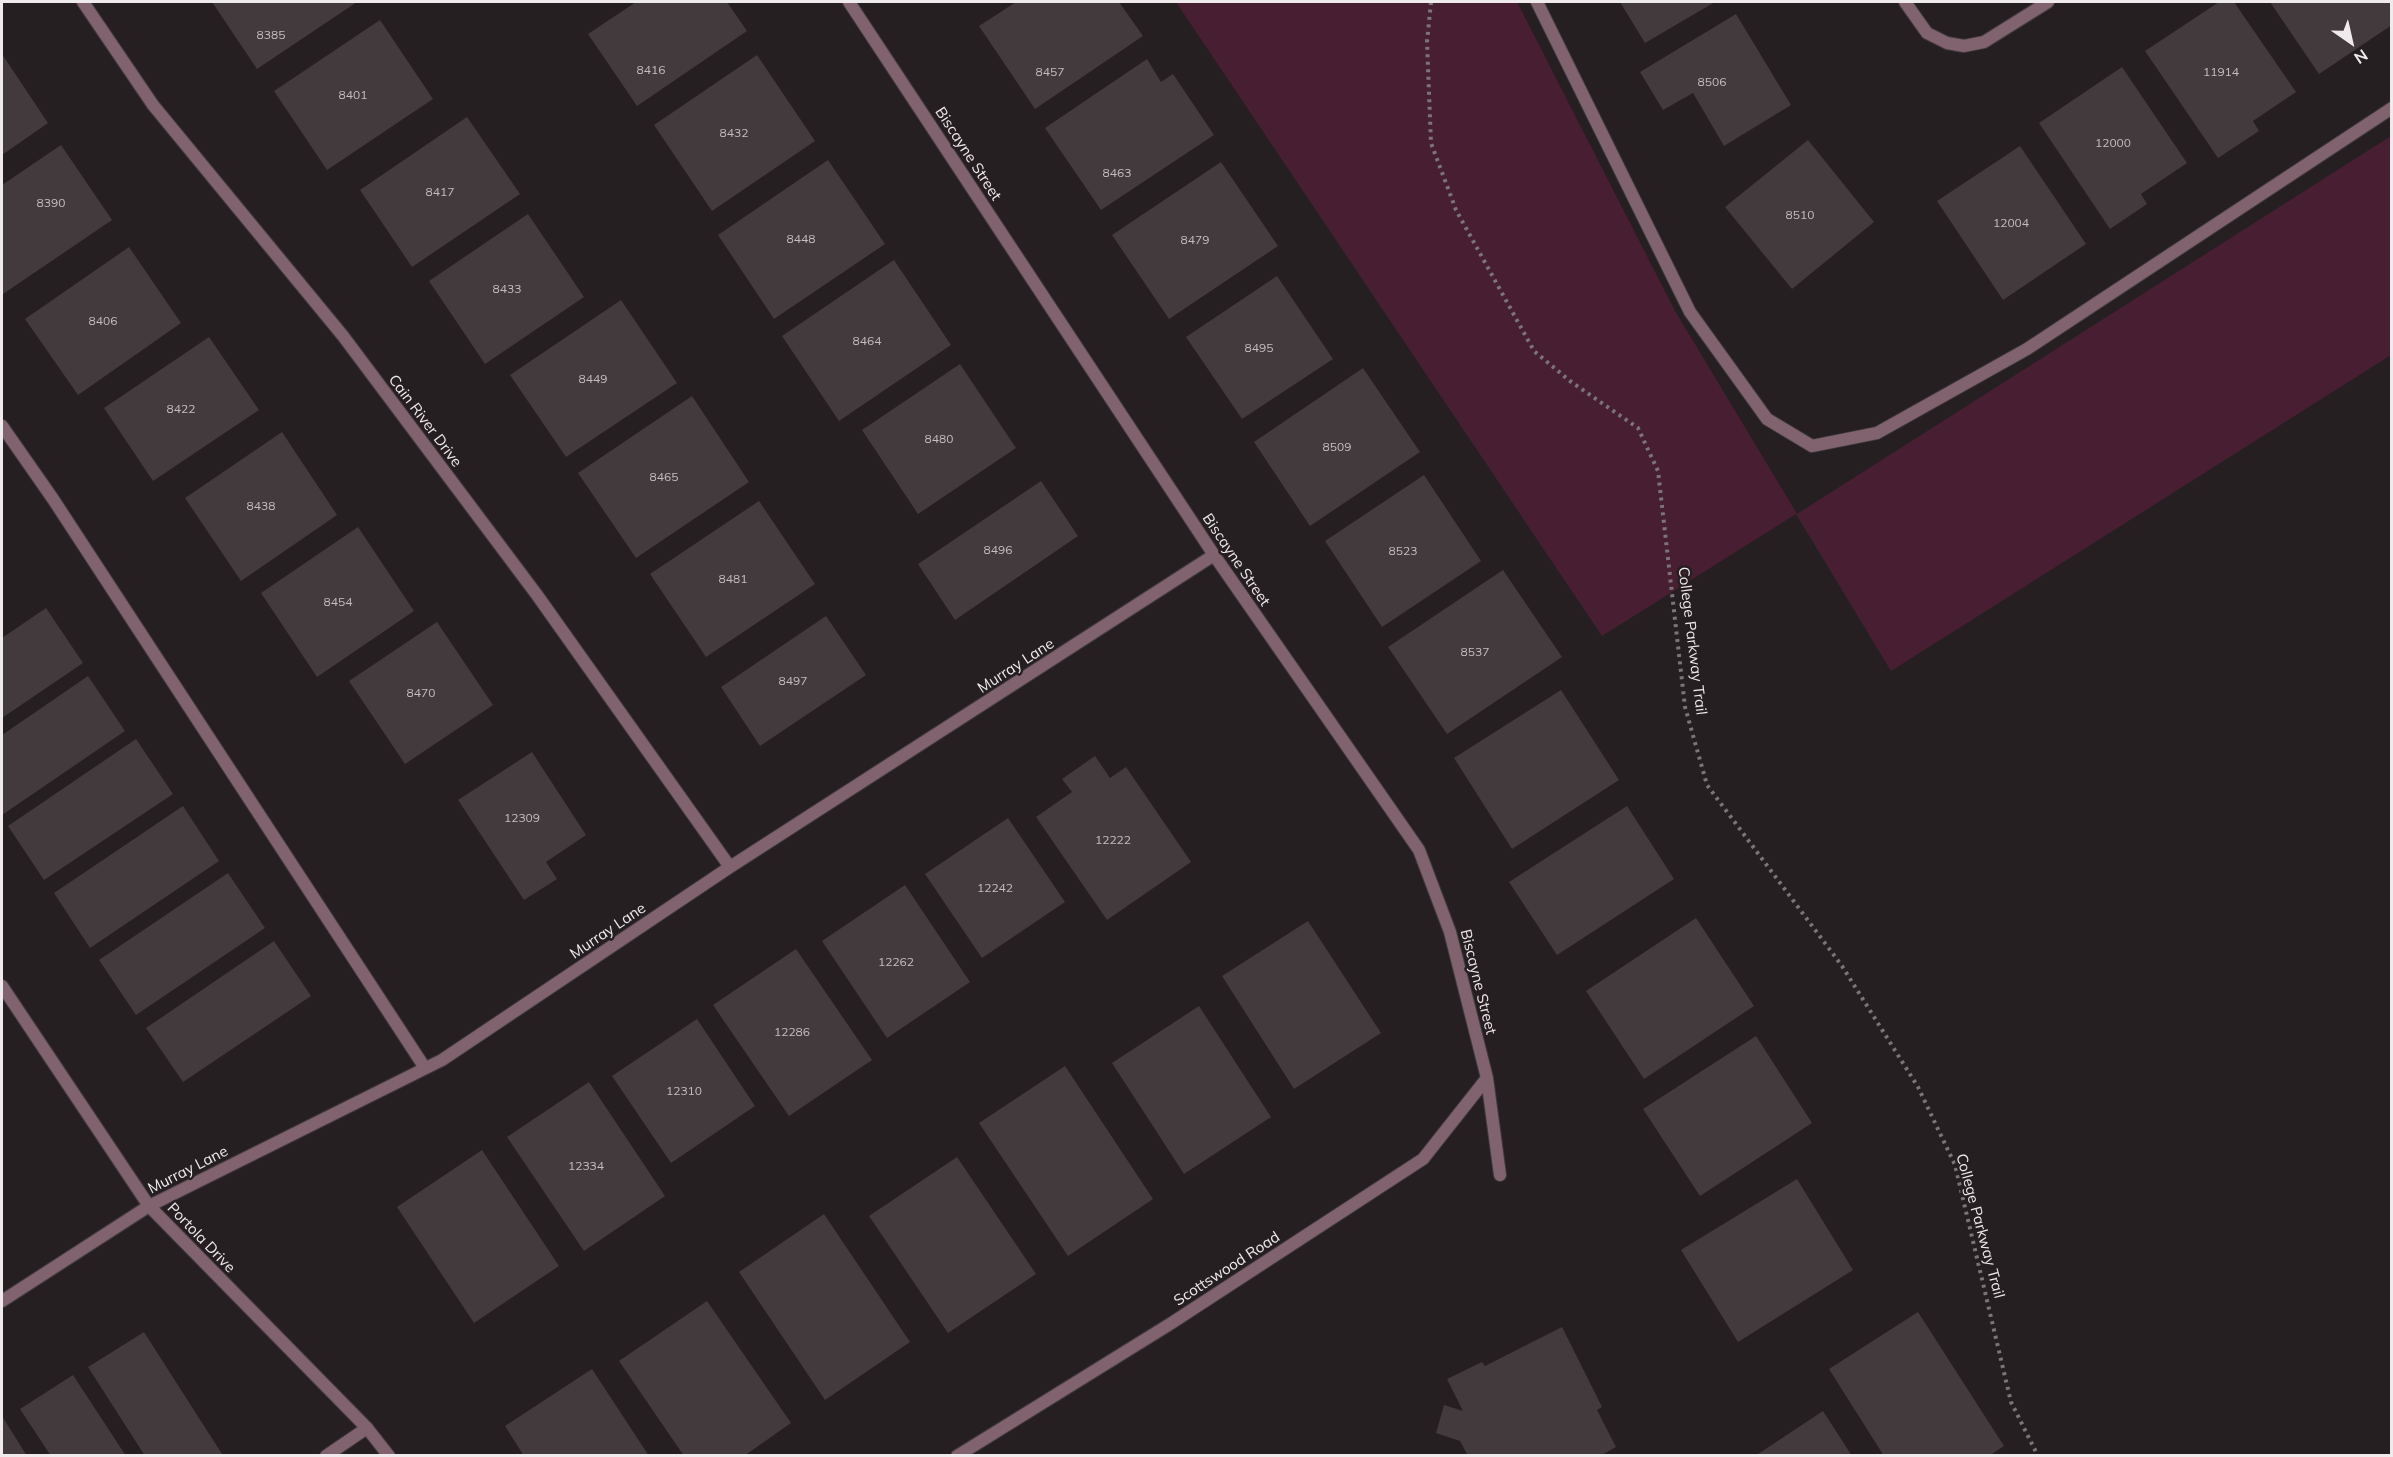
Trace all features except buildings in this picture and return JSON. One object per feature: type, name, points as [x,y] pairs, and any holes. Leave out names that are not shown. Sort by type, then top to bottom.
[{"type":"street","name":"Cain River Drive","points":[[83,2],[153,105],[343,336],[522,576],[730,867]]},
{"type":"street","name":"Biscayne Street","points":[[849,2],[1214,555],[1419,850],[1450,932],[1487,1078],[1500,1175]]},
{"type":"street","points":[[1537,2],[1690,312],[1767,419],[1812,446],[1877,433],[2027,349],[2391,108]]},
{"type":"street","points":[[1905,2],[1927,33],[1947,43],[1964,46],[1984,42],[2048,2]]},
{"type":"street","points":[[2,426],[53,499],[425,1068]]},
{"type":"street","name":"Murray Lane","points":[[2,1301],[149,1206],[442,1060],[730,867],[1214,555]]},
{"type":"street","name":"Portola Drive","points":[[2,987],[149,1206],[367,1428],[389,1455]]},
{"type":"street","name":"Scottswood Road","points":[[957,1455],[1170,1324],[1423,1159],[1487,1078]]},
{"type":"street","points":[[326,1455],[367,1428]]},
{"type":"path","name":"College Parkway Trail","points":[[1431,2],[1427,42],[1431,143],[1456,210],[1534,351],[1570,381],[1638,428],[1653,460],[1658,471],[1665,523],[1685,707],[1707,785],[1842,966],[1917,1087],[1955,1165],[2011,1402],[2038,1455]]},
{"type":"shaded area","points":[[1176,2],[1517,2],[1675,311],[1797,514],[2391,136],[2391,355],[1891,671],[1796,514],[1602,636]]}]
